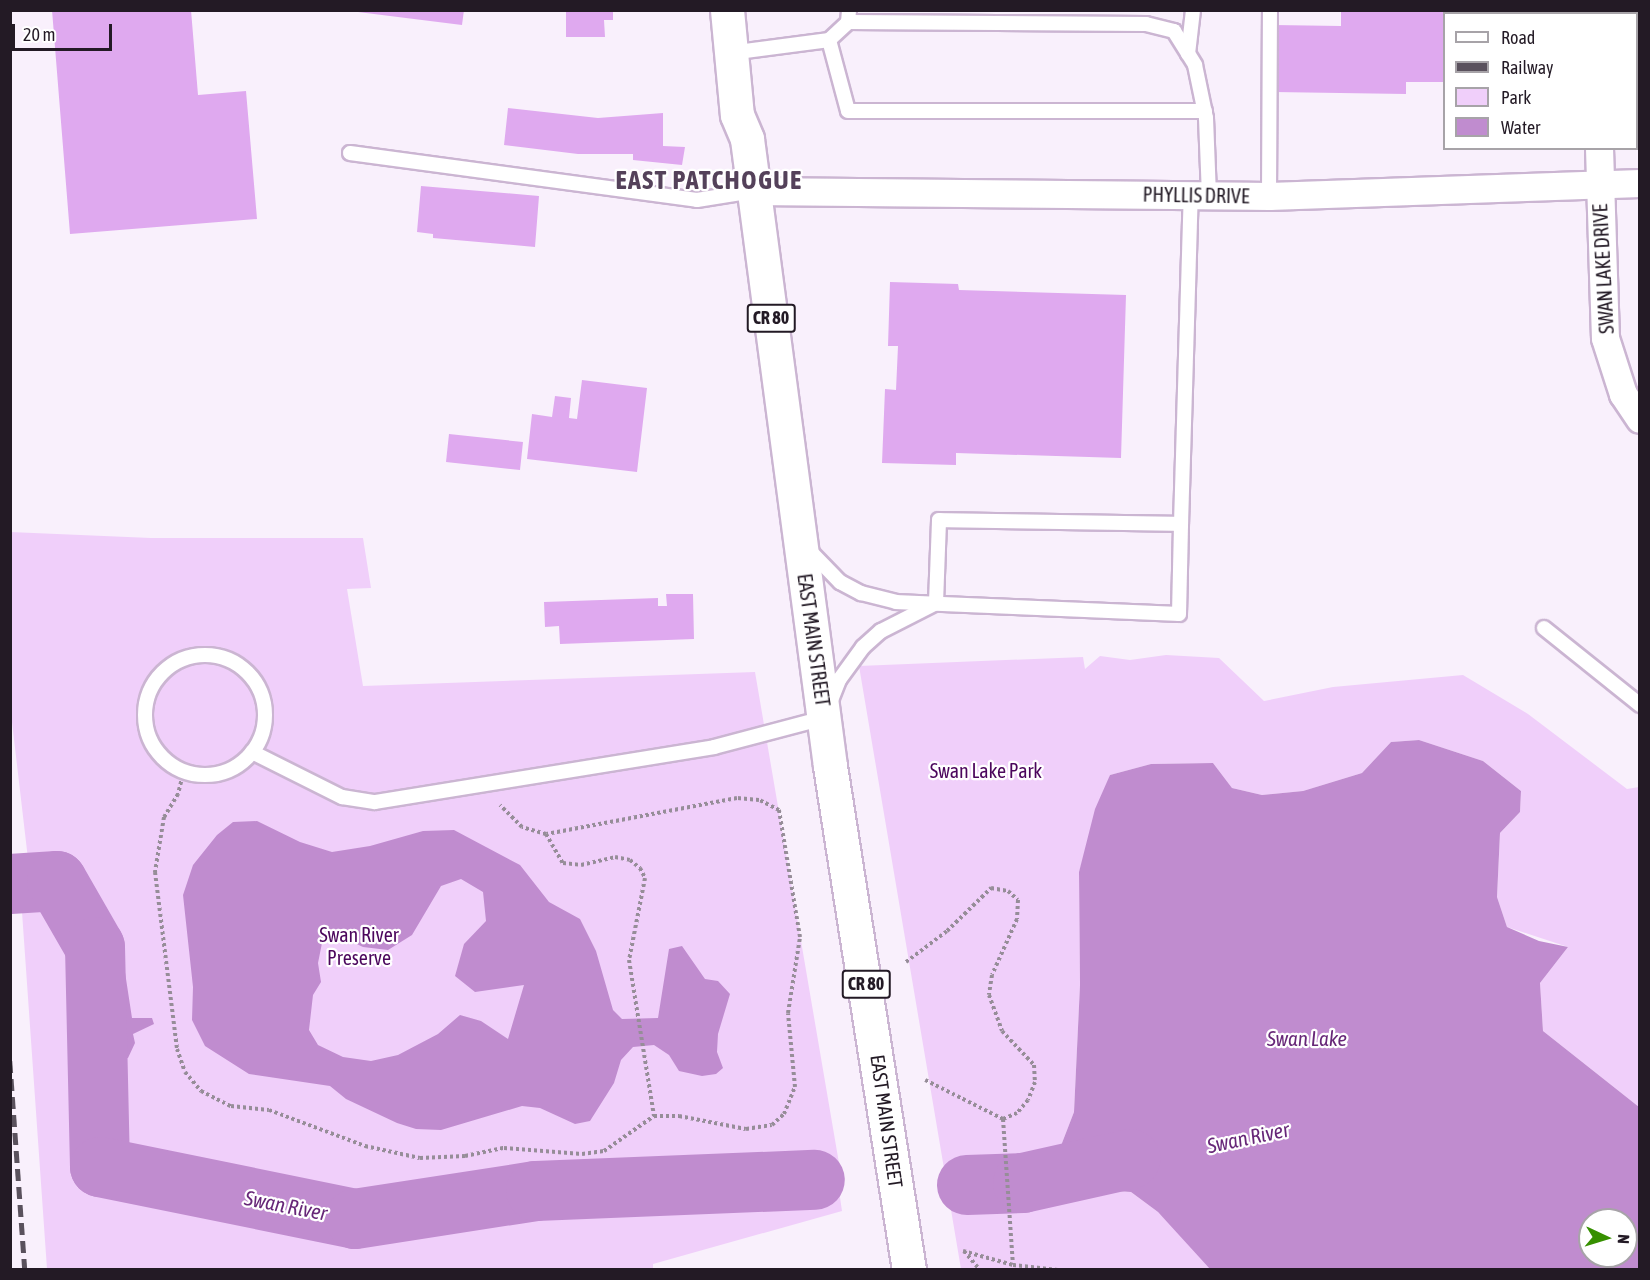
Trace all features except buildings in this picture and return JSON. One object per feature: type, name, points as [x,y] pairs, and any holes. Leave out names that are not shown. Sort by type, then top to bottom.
[{"type":"main road","name":"EAST MAIN STREET","points":[[727,10],[737,115],[747,140],[824,718],[909,1269]]},
{"type":"street","name":"SWAN LAKE DRIVE","points":[[1599,150],[1605,338],[1623,394],[1640,419]]},
{"type":"street","name":"PHYLLIS DRIVE","points":[[753,191],[1269,196],[1640,183]]},
{"type":"lane","points":[[1188,54],[1193,10]]},
{"type":"lane","points":[[1269,196],[1270,10]]},
{"type":"lane","points":[[730,53],[829,40],[849,16],[1146,24],[1174,31],[1196,65],[1205,111],[1181,524],[1179,614],[896,602],[854,590],[820,565],[800,533]]},
{"type":"lane","points":[[829,40],[848,111],[1205,111]]},
{"type":"lane","points":[[350,153],[697,200],[753,191]]},
{"type":"lane","points":[[936,603],[939,520],[1181,524]]},
{"type":"lane","points":[[252,752],[342,797],[375,802],[714,747],[824,718],[839,680],[863,647],[881,631],[936,603]]},
{"type":"lane","points":[[1544,628],[1640,705]]},
{"type":"lane","points":[[187,656],[225,657],[242,666],[255,680],[263,698],[265,716],[262,735],[252,752],[237,766],[218,774],[184,770],[161,756],[149,738],[144,718],[147,697],[157,679],[170,665],[187,656]]},
{"type":"path","points":[[184,770],[178,794],[164,817],[155,872],[177,1049],[184,1072],[201,1091],[231,1106],[269,1110],[365,1146],[420,1158],[465,1156],[504,1148],[582,1154],[604,1151],[654,1116],[679,1116],[746,1129],[772,1125],[783,1114],[795,1087],[788,1013],[800,937],[779,810],[759,800],[737,798],[546,834],[522,827],[480,785]]},
{"type":"path","points":[[546,834],[563,863],[581,866],[615,857],[640,868],[645,878],[629,960],[633,972],[654,1116]]},
{"type":"path","points":[[906,962],[947,931],[991,888],[1008,891],[1018,900],[1017,919],[992,975],[989,995],[1002,1031],[1034,1065],[1035,1082],[1017,1113],[1003,1119]]},
{"type":"path","points":[[926,1080],[1003,1119]]},
{"type":"path","points":[[1003,1119],[1013,1265]]},
{"type":"path","points":[[980,1269],[963,1251],[1013,1265],[1058,1269]]},
{"type":"green space","name":"Swan River Preserve","points":[[10,532],[151,538],[363,538],[371,588],[347,589],[363,686],[755,672],[840,1169],[836,1170],[842,1211],[653,1264],[653,1269],[47,1269],[22,912],[28,859],[10,705]]},
{"type":"green space","name":"Swan Lake Park","points":[[1166,655],[1219,658],[1264,701],[1333,687],[1463,675],[1528,714],[1627,789],[1639,787],[1639,1107],[1543,1031],[1540,983],[1568,947],[1507,927],[1497,897],[1500,833],[1520,812],[1521,791],[1483,761],[1419,740],[1391,742],[1362,773],[1303,791],[1262,795],[1232,788],[1213,763],[1151,764],[1110,775],[1079,872],[1080,985],[1074,1112],[1053,1166],[1044,1159],[1042,1165],[1057,1193],[1068,1188],[1131,1192],[1158,1212],[1215,1269],[961,1269],[859,666],[1083,657],[1085,669],[1100,656],[1130,660]]},
{"type":"water","name":"Swan Lake","points":[[1419,740],[1483,761],[1521,791],[1520,812],[1500,833],[1497,897],[1507,927],[1539,941],[1568,947],[1540,983],[1543,1031],[1639,1107],[1639,1269],[1210,1269],[1158,1212],[1131,1192],[1068,1188],[1050,1174],[1074,1112],[1080,985],[1079,872],[1095,809],[1110,775],[1151,764],[1213,763],[1232,788],[1262,795],[1303,791],[1362,773],[1391,742]]},
{"type":"water","points":[[257,821],[300,842],[332,852],[370,846],[423,831],[454,830],[520,865],[549,902],[580,919],[596,951],[613,1010],[622,1019],[658,1018],[669,949],[682,946],[705,979],[718,981],[730,994],[718,1034],[717,1052],[723,1068],[716,1074],[702,1076],[679,1071],[669,1055],[654,1045],[633,1047],[621,1060],[614,1083],[590,1121],[575,1124],[540,1108],[522,1106],[441,1130],[416,1129],[397,1123],[346,1099],[330,1086],[249,1074],[205,1046],[192,1020],[193,987],[183,895],[193,865],[217,835],[233,822]],"holes":[[[461,879],[483,892],[486,921],[464,944],[455,976],[475,992],[524,985],[508,1039],[481,1021],[460,1015],[438,1034],[398,1055],[371,1061],[343,1057],[318,1045],[309,1030],[313,995],[321,982],[318,963],[322,943],[342,937],[363,947],[388,950],[412,935],[441,886]]]},
{"type":"water","points":[[100,924],[119,933],[132,1018],[152,1018],[154,1024],[133,1034],[135,1043],[128,1058],[117,1059],[86,1025],[84,972],[90,939]]},
{"type":"waterway","name":"Swan River","points":[[10,884],[57,881],[95,947],[100,1167],[355,1219],[536,1191],[815,1180]]},
{"type":"waterway","name":"Swan River","points":[[967,1185],[1023,1183],[1130,1159]]},
{"type":"railway","points":[[10,1061],[25,1270]]},
{"type":"district","name":"EAST PATCHOGUE","points":[[709,181]]}]
